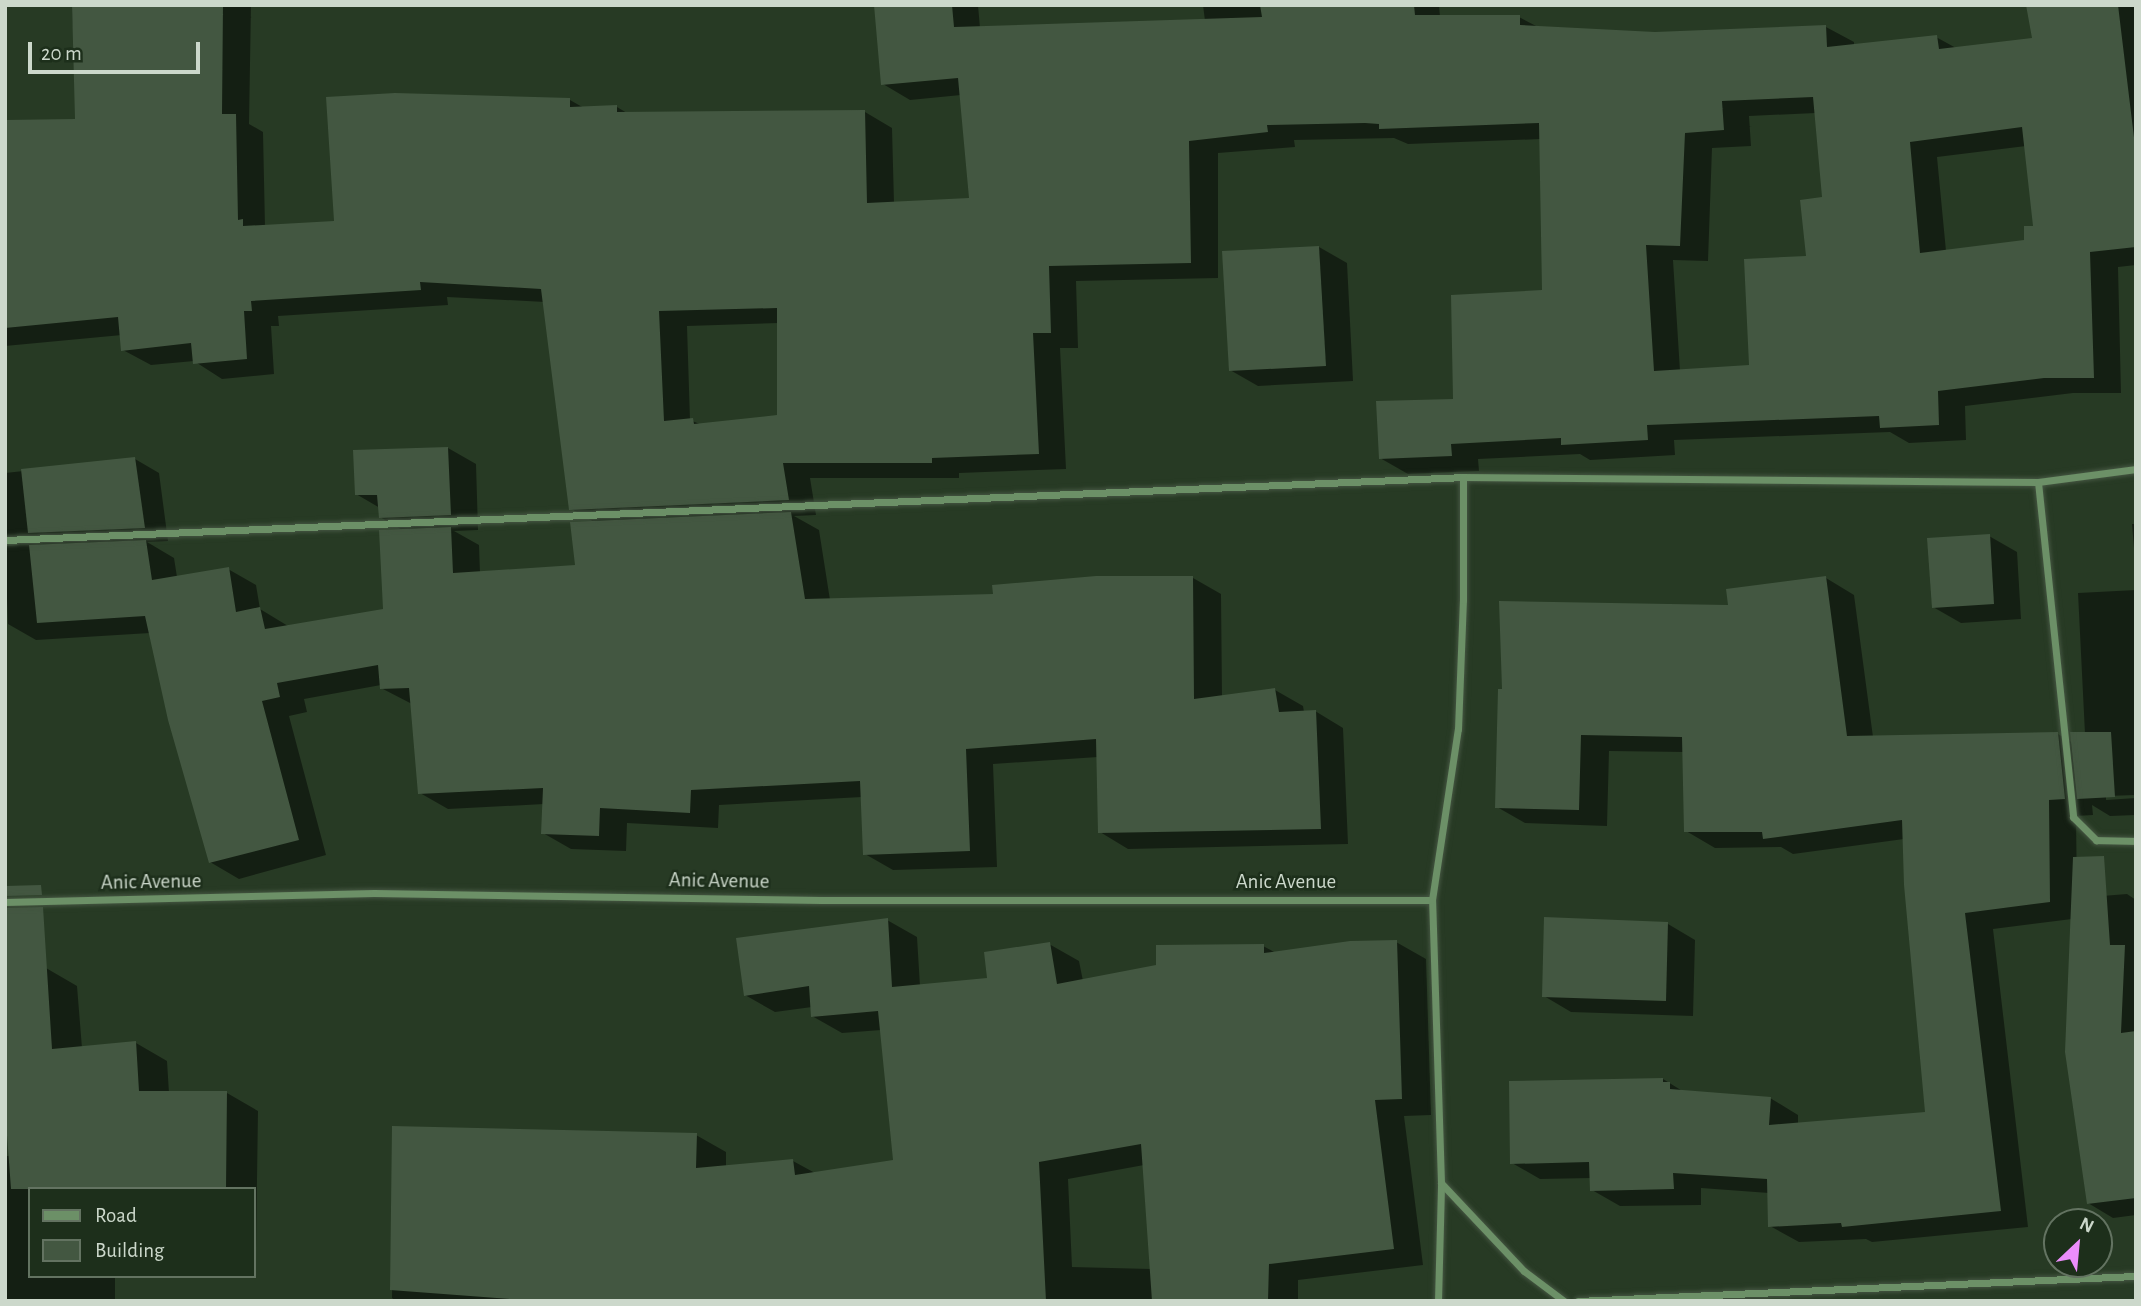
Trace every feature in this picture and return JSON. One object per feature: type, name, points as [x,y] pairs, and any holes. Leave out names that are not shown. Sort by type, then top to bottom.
[{"type":"street","points":[[5,540],[1463,477],[2038,482],[2136,469]]},
{"type":"street","points":[[1438,1301],[1441,1183],[1432,900],[1458,729],[1463,600],[1463,477]]},
{"type":"street","points":[[2038,482],[2073,817],[2096,840],[2136,841]]},
{"type":"street","name":"Anic Avenue","points":[[5,902],[374,893],[821,900],[1432,900]]},
{"type":"street","points":[[1441,1183],[1524,1271],[1564,1301]]},
{"type":"street","points":[[1578,1301],[2136,1276]]},
{"type":"building","points":[[72,5],[223,5],[222,114],[236,114],[238,220],[243,219],[243,226],[334,221],[326,97],[395,93],[570,98],[570,107],[617,105],[617,112],[865,110],[867,203],[969,198],[958,78],[881,85],[874,5],[952,5],[954,27],[1262,17],[1260,5],[1414,5],[1415,15],[1520,15],[1520,25],[1655,32],[1826,25],[1827,47],[1937,35],[1939,49],[2032,38],[2026,5],[2118,5],[2136,154],[2136,247],[2090,252],[2094,378],[2044,378],[1938,391],[1939,425],[1880,428],[1879,416],[1647,425],[1648,440],[1561,445],[1561,438],[1451,444],[1452,456],[1379,459],[1376,401],[1453,399],[1451,295],[1542,290],[1539,123],[1379,129],[1379,124],[1365,123],[1267,125],[1268,132],[1189,141],[1191,263],[1049,266],[1051,333],[1033,333],[1039,454],[932,458],[932,463],[783,463],[789,500],[569,510],[541,289],[420,282],[421,290],[251,301],[252,311],[244,311],[247,359],[193,364],[191,343],[121,351],[118,317],[5,328],[5,120],[75,119]],"holes":[[[1813,97],[1822,197],[1800,200],[1806,256],[1744,259],[1749,365],[1654,371],[1646,245],[1680,246],[1685,133],[1724,130],[1722,101]],[[2022,127],[2033,226],[2024,226],[2024,240],[1920,253],[1910,142]],[[777,308],[777,415],[694,424],[693,418],[664,421],[659,311]]]},
{"type":"building","points":[[1319,246],[1326,366],[1229,371],[1222,251]]},
{"type":"building","points":[[448,447],[451,515],[379,518],[377,495],[355,495],[353,450]]},
{"type":"building","points":[[135,457],[145,528],[28,533],[21,469]]},
{"type":"building","points":[[791,512],[805,599],[993,594],[992,585],[1096,576],[1193,576],[1194,699],[1275,688],[1279,712],[1316,710],[1321,829],[1098,833],[1096,739],[966,749],[970,851],[863,855],[860,781],[691,790],[690,813],[600,808],[599,836],[541,834],[543,788],[418,794],[409,688],[380,689],[378,665],[277,683],[280,697],[262,701],[299,840],[209,863],[168,720],[145,616],[37,623],[29,545],[146,540],[152,580],[229,567],[236,612],[260,607],[265,629],[383,609],[379,530],[451,527],[453,573],[575,565],[570,522]]},
{"type":"building","points":[[1990,534],[1994,604],[1932,608],[1927,538]]},
{"type":"building","points":[[1826,576],[1847,736],[2058,732],[2065,799],[2049,800],[2050,902],[1965,913],[2001,1211],[1842,1227],[1841,1223],[1768,1227],[1767,1179],[1673,1173],[1674,1189],[1590,1191],[1589,1162],[1510,1164],[1509,1081],[1663,1078],[1663,1082],[1670,1082],[1670,1089],[1771,1097],[1769,1125],[1925,1112],[1904,885],[1902,820],[1763,839],[1762,832],[1684,832],[1682,737],[1581,735],[1579,810],[1495,808],[1498,689],[1502,689],[1499,601],[1728,605],[1726,589]]},
{"type":"building","points":[[2070,732],[2111,732],[2115,797],[2077,799]]},
{"type":"building","points":[[2104,856],[2110,945],[2125,945],[2121,1033],[2136,1031],[2136,1198],[2087,1204],[2065,1052],[2073,857]]},
{"type":"building","points":[[41,885],[42,895],[5,896],[5,886]]},
{"type":"building","points":[[43,907],[52,1049],[136,1041],[139,1091],[227,1091],[226,1187],[11,1189],[5,1108],[5,908]]},
{"type":"building","points":[[1544,917],[1668,922],[1666,1001],[1542,997]]},
{"type":"building","points":[[888,918],[892,987],[987,978],[984,952],[1050,942],[1057,984],[1156,965],[1156,945],[1264,944],[1264,953],[1350,941],[1397,940],[1402,1099],[1375,1100],[1394,1249],[1269,1264],[1268,1301],[1152,1301],[1141,1144],[1039,1162],[1046,1301],[536,1301],[390,1290],[392,1126],[697,1133],[696,1168],[793,1159],[795,1175],[893,1160],[878,1011],[811,1017],[809,986],[744,996],[736,938]]}]
